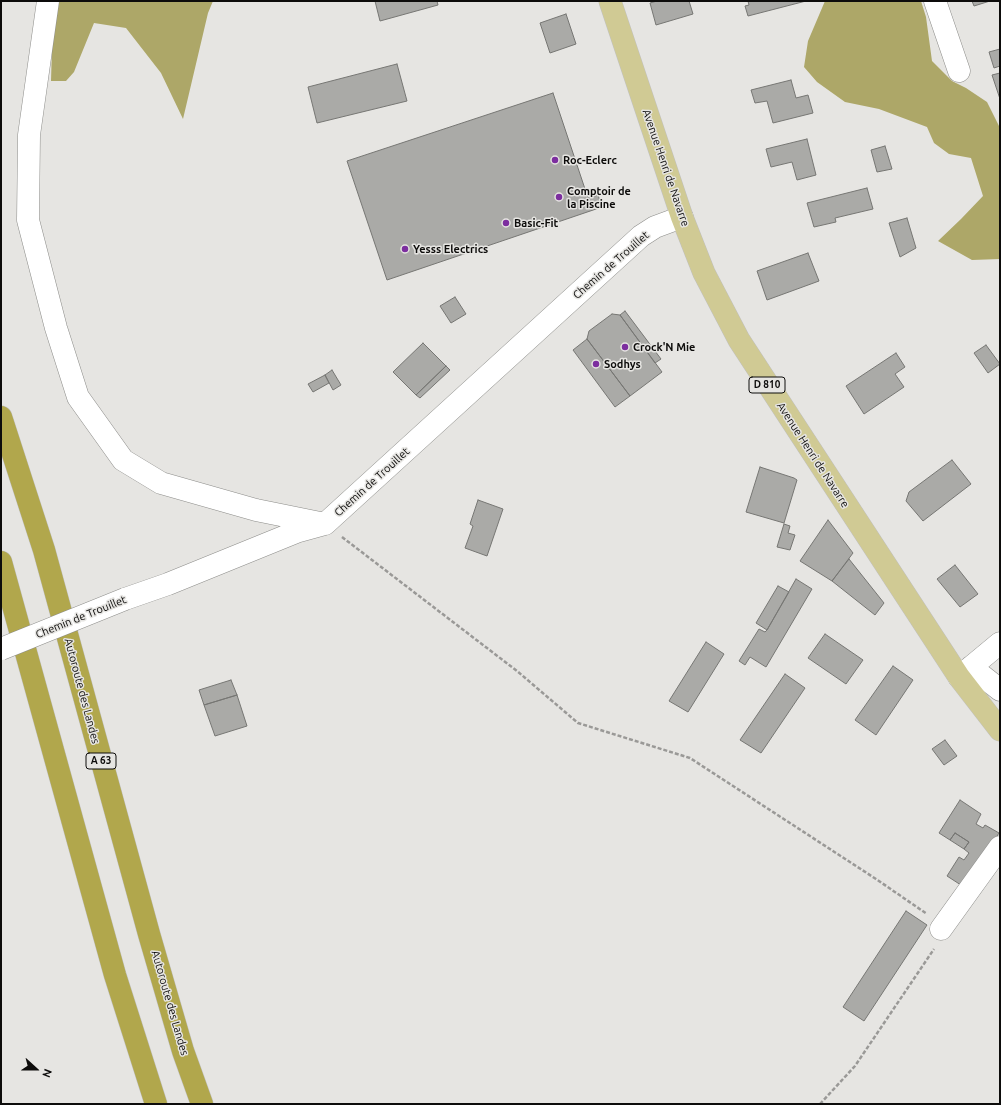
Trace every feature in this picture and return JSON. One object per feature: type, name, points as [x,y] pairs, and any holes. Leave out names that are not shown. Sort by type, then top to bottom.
[{"type":"highway","name":"Autoroute des Landes","points":[[1,417],[44,550],[149,934],[183,1051],[202,1104]]},
{"type":"highway","points":[[1,562],[115,975],[156,1104]]},
{"type":"main road","name":"Avenue Henri de Navarre","points":[[610,1],[682,218],[704,272],[739,340],[965,672],[1000,730]]},
{"type":"street","points":[[48,1],[29,134],[28,220],[56,328],[78,397],[123,460],[161,483],[256,510],[325,524]]},
{"type":"street","points":[[936,1],[959,71]]},
{"type":"street","name":"Chemin de Trouillet","points":[[1,649],[296,532],[325,524],[636,240],[655,227],[682,218]]},
{"type":"street","points":[[1000,642],[965,672],[1000,690]]},
{"type":"street","points":[[941,929],[1000,847]]},
{"type":"path","points":[[325,524],[517,671],[578,724],[690,758],[876,879],[936,921],[941,929],[940,940],[855,1066],[820,1104]]},
{"type":"shaded area","points":[[55,1],[213,1],[208,13],[183,119],[161,73],[126,28],[94,23],[74,72],[66,81],[51,81],[53,15]]},
{"type":"shaded area","points":[[825,1],[921,1],[926,17],[932,61],[952,81],[966,88],[987,102],[1000,128],[1000,259],[972,260],[938,241],[983,196],[971,158],[949,154],[934,143],[927,127],[879,109],[845,102],[817,82],[804,67],[808,41]]},
{"type":"building","points":[[375,1],[437,1],[438,5],[380,21]]},
{"type":"building","points":[[657,1],[689,1],[693,14],[656,25],[650,3]]},
{"type":"building","points":[[748,1],[806,1],[748,16],[745,6],[749,5]]},
{"type":"building","points":[[972,1],[990,1],[974,6]]},
{"type":"building","points":[[566,14],[576,44],[550,53],[540,23]]},
{"type":"building","points":[[1000,49],[1000,66],[994,68],[989,52]]},
{"type":"building","points":[[397,64],[407,101],[317,123],[308,87]]},
{"type":"building","points":[[1000,73],[1000,99],[992,75]]},
{"type":"building","points":[[791,80],[796,98],[808,95],[813,113],[773,123],[767,101],[755,103],[751,90]]},
{"type":"building","points":[[553,93],[588,198],[598,195],[602,207],[387,280],[347,161]]},
{"type":"building","points":[[807,139],[816,175],[797,180],[792,162],[771,167],[766,149]]},
{"type":"building","points":[[885,146],[892,169],[877,172],[871,150]]},
{"type":"building","points":[[867,188],[873,209],[835,218],[836,222],[814,227],[807,203]]},
{"type":"building","points":[[907,218],[916,248],[900,257],[889,223]]},
{"type":"building","points":[[808,253],[819,281],[767,300],[757,271]]},
{"type":"building","points":[[455,297],[466,314],[451,323],[440,306]]},
{"type":"building","points":[[625,311],[661,359],[655,363],[620,315]]},
{"type":"building","points":[[612,314],[620,315],[662,372],[630,396],[587,339],[589,331]]},
{"type":"building","points":[[587,339],[630,396],[615,407],[573,350]]},
{"type":"building","points":[[423,343],[446,366],[416,395],[393,372]]},
{"type":"building","points":[[986,345],[1000,364],[988,373],[974,353]]},
{"type":"building","points":[[896,353],[905,367],[895,374],[904,387],[864,414],[846,386]]},
{"type":"building","points":[[446,366],[450,370],[420,398],[416,395]]},
{"type":"building","points":[[332,370],[341,385],[333,390],[325,375]]},
{"type":"building","points":[[325,375],[329,383],[313,392],[308,384]]},
{"type":"building","points":[[952,460],[971,484],[923,521],[906,501],[909,492]]},
{"type":"building","points":[[760,467],[797,480],[784,523],[746,512]]},
{"type":"building","points":[[478,500],[503,509],[487,556],[465,548],[473,526],[470,524]]},
{"type":"building","points":[[828,520],[853,553],[832,581],[800,561]]},
{"type":"building","points":[[784,524],[790,526],[788,533],[795,535],[790,550],[777,547]]},
{"type":"building","points":[[849,559],[884,603],[875,615],[832,581]]},
{"type":"building","points":[[955,565],[978,594],[960,607],[937,579]]},
{"type":"building","points":[[796,579],[812,589],[766,667],[750,657],[745,665],[739,661],[759,629],[765,632],[767,630]]},
{"type":"building","points":[[778,586],[789,592],[767,630],[756,623]]},
{"type":"building","points":[[825,634],[863,660],[846,684],[808,658]]},
{"type":"building","points":[[706,642],[724,654],[688,712],[669,701]]},
{"type":"building","points":[[893,666],[913,680],[876,735],[855,720]]},
{"type":"building","points":[[785,674],[805,688],[761,753],[740,740]]},
{"type":"building","points":[[231,680],[237,695],[204,705],[199,690]]},
{"type":"building","points":[[237,695],[247,726],[215,736],[204,705]]},
{"type":"building","points":[[945,740],[957,756],[944,765],[932,749]]},
{"type":"building","points":[[960,800],[981,814],[976,824],[983,828],[985,825],[999,833],[964,887],[947,876],[959,857],[964,860],[969,853],[964,849],[969,842],[955,833],[950,840],[939,833]]},
{"type":"building","points":[[955,833],[969,842],[964,849],[950,840]]},
{"type":"building","points":[[906,911],[927,925],[864,1021],[843,1007]]},
{"type":"place","name":"Roc-Eclerc","points":[[555,160]]},
{"type":"place","name":"Comptoir de la Piscine","points":[[559,197]]},
{"type":"place","name":"Basic-Fit","points":[[506,223]]},
{"type":"place","name":"Yesss Electrics","points":[[405,249]]},
{"type":"place","name":"Crock'N Mie","points":[[625,347]]},
{"type":"place","name":"Sodhys","points":[[596,364]]}]
